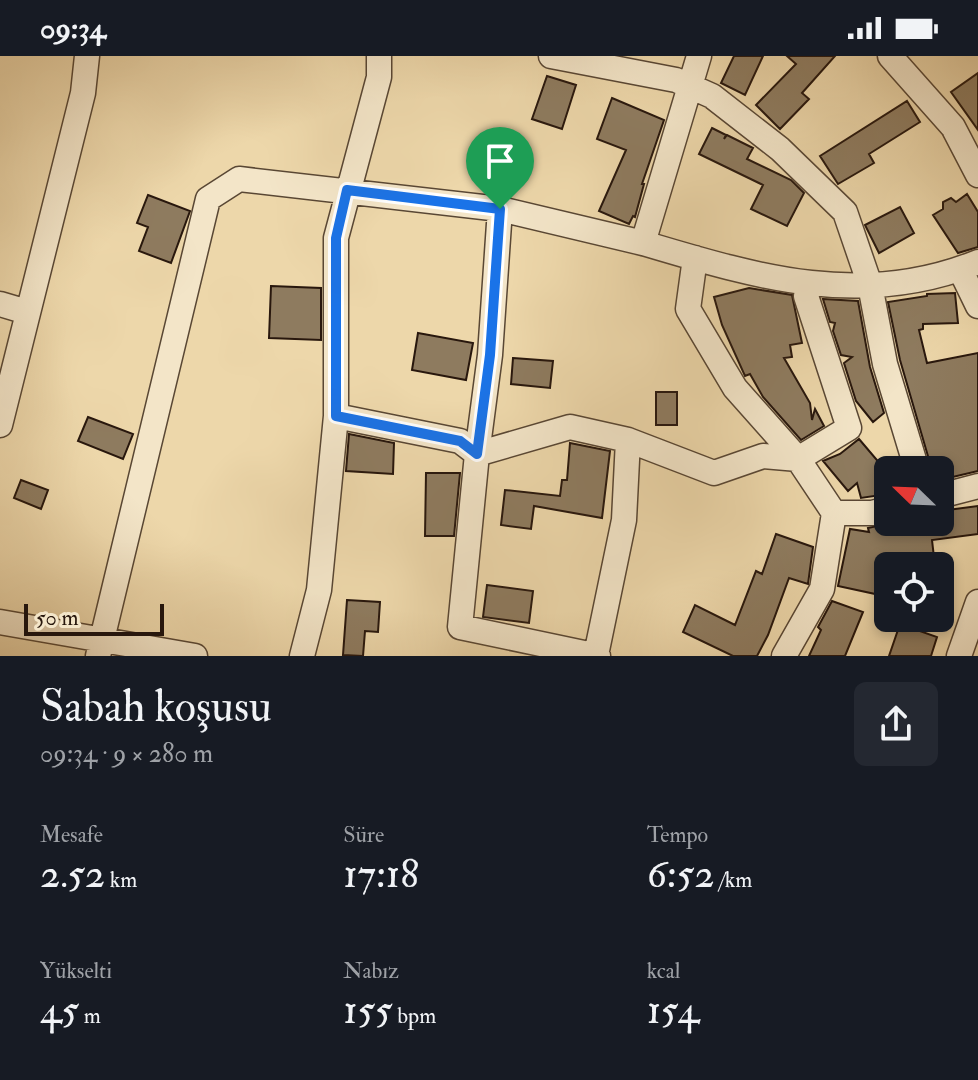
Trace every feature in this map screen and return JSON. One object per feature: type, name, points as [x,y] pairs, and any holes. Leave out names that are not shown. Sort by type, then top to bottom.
[{"type":"street","points":[[0,425],[83,93],[87,56]]},
{"type":"street","points":[[302,656],[319,590],[336,416],[336,238],[379,77],[379,56]]},
{"type":"street","points":[[551,56],[676,80],[712,96],[780,149],[845,212],[870,285],[885,364],[913,456]]},
{"type":"street","points":[[643,243],[699,56]]},
{"type":"street","points":[[890,56],[953,127],[978,175]]},
{"type":"street","points":[[100,647],[208,199],[239,179],[500,209],[643,243],[731,269],[811,284],[900,285],[969,266],[978,306]]},
{"type":"street","points":[[500,209],[490,355],[460,627],[597,655],[624,520],[628,440]]},
{"type":"street","points":[[695,258],[688,309],[735,388],[798,459],[834,513],[822,589],[784,656]]},
{"type":"street","points":[[477,454],[570,427],[628,440],[714,473],[763,456],[798,459],[849,428],[806,296],[811,284]]},
{"type":"street","points":[[0,304],[27,312]]},
{"type":"street","points":[[336,416],[460,441],[477,454]]},
{"type":"street","points":[[954,492],[978,486]]},
{"type":"street","points":[[834,513],[874,512]]},
{"type":"street","points":[[959,656],[978,602]]},
{"type":"street","points":[[0,622],[100,647],[195,656]]},
{"type":"building","points":[[734,56],[763,56],[745,95],[721,83]]},
{"type":"building","points":[[787,56],[835,56],[802,93],[809,99],[780,129],[756,105],[796,64]]},
{"type":"building","points":[[978,73],[978,130],[951,92]]},
{"type":"building","points":[[547,76],[576,85],[562,129],[532,119]]},
{"type":"building","points":[[612,98],[664,120],[642,184],[635,217],[629,224],[599,211],[626,150],[597,139]]},
{"type":"building","points":[[907,101],[920,122],[869,154],[874,163],[838,184],[820,156]]},
{"type":"building","points":[[712,128],[726,135],[724,139],[727,135],[753,148],[747,159],[791,180],[804,193],[787,226],[751,209],[763,185],[699,154]]},
{"type":"building","points":[[967,194],[978,212],[978,247],[958,253],[933,215],[943,209],[943,202],[951,198],[956,202]]},
{"type":"building","points":[[148,195],[190,211],[171,263],[139,251],[148,227],[137,223]]},
{"type":"building","points":[[900,207],[914,233],[879,253],[865,225]]},
{"type":"building","points":[[271,286],[321,288],[321,340],[269,338]]},
{"type":"building","points":[[749,288],[792,295],[802,343],[790,345],[792,357],[784,358],[810,403],[812,420],[815,409],[824,426],[801,440],[763,397],[750,374],[745,376],[722,325],[714,297]]},
{"type":"building","points":[[955,293],[958,323],[923,324],[923,329],[919,330],[927,363],[978,353],[978,471],[954,477],[954,456],[928,456],[900,360],[888,302],[927,294]]},
{"type":"building","points":[[823,299],[858,301],[870,367],[884,413],[873,422],[856,401],[844,363],[852,357],[841,355],[833,331],[835,323],[830,322]]},
{"type":"building","points":[[418,333],[473,343],[466,380],[412,370]]},
{"type":"building","points":[[513,358],[553,361],[550,388],[511,384]]},
{"type":"building","points":[[656,392],[677,392],[677,425],[656,425]]},
{"type":"building","points":[[88,417],[133,434],[123,459],[78,441]]},
{"type":"building","points":[[349,434],[394,443],[393,474],[346,471]]},
{"type":"building","points":[[859,439],[874,457],[874,496],[861,498],[857,483],[848,491],[823,461],[840,454]]},
{"type":"building","points":[[570,443],[610,451],[602,518],[534,506],[531,529],[501,525],[505,490],[560,496],[562,480],[567,480]]},
{"type":"building","points":[[426,473],[460,473],[454,536],[425,536]]},
{"type":"building","points":[[21,480],[48,490],[41,509],[14,498]]},
{"type":"building","points":[[978,506],[978,534],[932,540],[933,552],[874,552],[874,594],[838,586],[850,529],[869,532],[868,528],[874,527],[874,536],[954,536],[954,509]]},
{"type":"building","points":[[776,534],[813,547],[808,584],[789,578],[757,656],[733,656],[683,632],[695,605],[735,625],[756,571],[762,574]]},
{"type":"building","points":[[487,585],[533,591],[529,623],[483,617]]},
{"type":"building","points":[[347,600],[380,602],[378,632],[365,631],[363,656],[343,655]]},
{"type":"building","points":[[832,601],[863,612],[845,656],[809,656],[821,630],[818,627]]},
{"type":"building","points":[[897,632],[923,632],[937,637],[931,656],[889,656]]},
{"type":"route","points":[[347,190],[500,209],[490,355],[477,454],[460,441],[336,416],[336,238],[347,190]]}]
